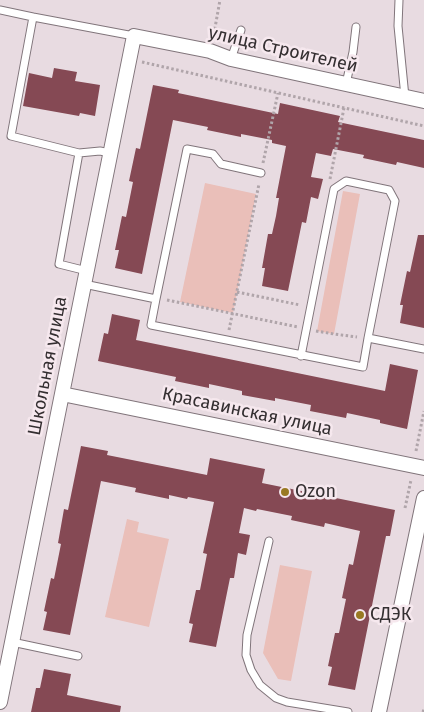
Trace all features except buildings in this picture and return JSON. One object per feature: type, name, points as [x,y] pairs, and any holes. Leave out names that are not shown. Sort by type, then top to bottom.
[{"type":"street","name":"улица Строителей","points":[[134,36],[210,51],[231,59],[424,101]]},
{"type":"street","name":"Школьная улица","points":[[0,702],[134,36]]},
{"type":"street","name":"Красавинская улица","points":[[62,394],[424,468]]},
{"type":"street","points":[[379,712],[424,498]]},
{"type":"lane","points":[[399,0],[398,26],[405,97]]},
{"type":"lane","points":[[0,10],[134,36]]},
{"type":"lane","points":[[33,16],[11,136],[80,153],[100,151],[110,153]]},
{"type":"lane","points":[[346,84],[356,27]]},
{"type":"lane","points":[[231,59],[240,30]]},
{"type":"lane","points":[[261,173],[221,164],[212,154],[187,149],[150,324],[301,356],[362,368],[395,201],[389,190],[346,181],[334,189],[301,356]]},
{"type":"lane","points":[[80,153],[59,264],[85,278],[156,299]]},
{"type":"lane","points":[[368,338],[424,349]]},
{"type":"lane","points":[[269,541],[247,635],[246,655],[251,670],[260,685],[276,698],[287,702],[348,712]]},
{"type":"lane","points":[[12,642],[78,656]]},
{"type":"path","points":[[210,51],[220,0]]},
{"type":"path","points":[[129,59],[424,126]]},
{"type":"path","points":[[227,340],[278,93]]},
{"type":"path","points":[[237,292],[305,306]]},
{"type":"path","points":[[156,299],[180,302],[334,334],[368,338]]},
{"type":"shaded area","points":[[205,183],[256,194],[233,313],[180,302]]},
{"type":"shaded area","points":[[343,191],[360,194],[334,334],[317,331]]},
{"type":"shaded area","points":[[127,519],[139,522],[137,532],[169,539],[149,627],[105,617]]},
{"type":"shaded area","points":[[280,565],[312,571],[291,681],[278,679],[263,653]]},
{"type":"place","name":"Ozon","points":[[285,492]]},
{"type":"place","name":"СДЭК","points":[[360,615]]}]
